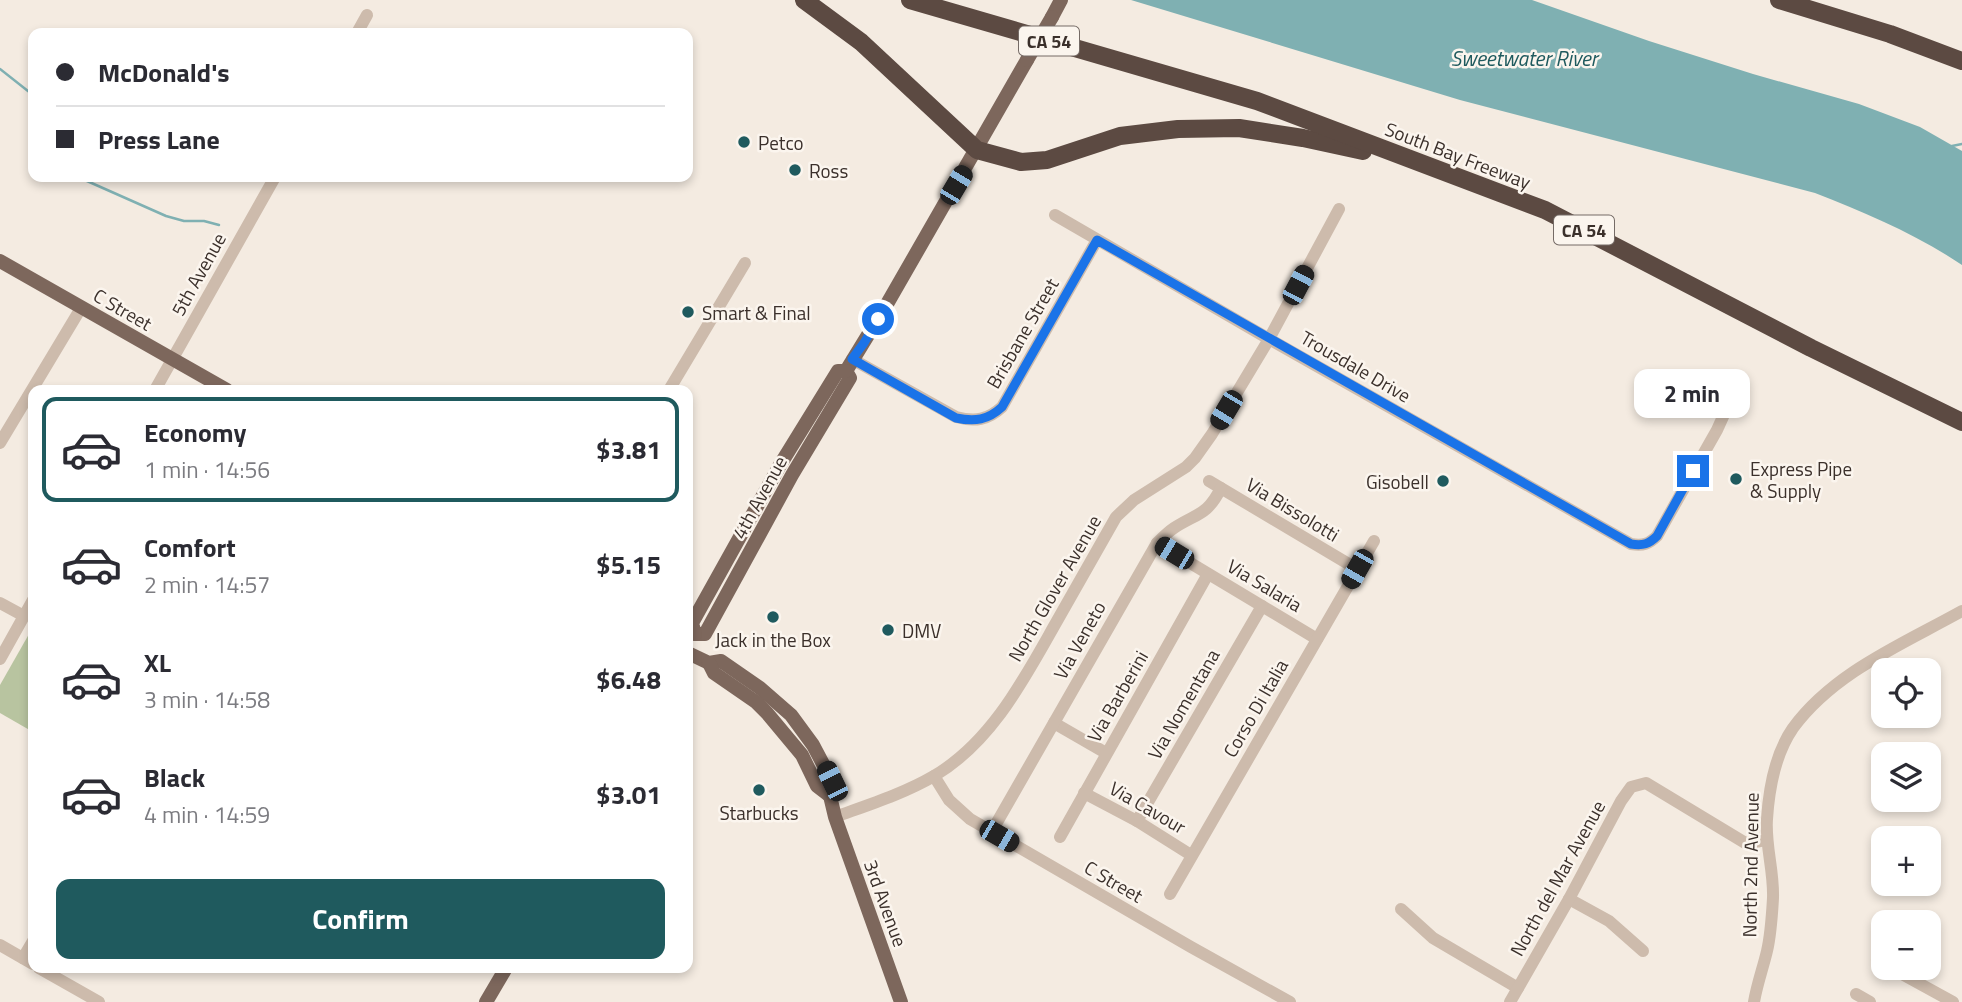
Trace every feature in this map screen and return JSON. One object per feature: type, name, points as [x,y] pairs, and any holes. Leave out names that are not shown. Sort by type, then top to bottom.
[{"type":"highway","points":[[804,0],[861,42],[977,150],[1020,163],[1048,160],[1120,136],[1178,128],[1238,128],[1303,138],[1418,162]]},
{"type":"highway","name":"South Bay Freeway","points":[[910,0],[1257,101],[1545,210],[1811,348],[1962,422]]},
{"type":"highway","points":[[1779,0],[1890,34],[1962,61]]},
{"type":"main road","name":"4th Avenue","points":[[693,638],[705,634],[792,475],[850,378],[849,365],[977,150],[1061,0]]},
{"type":"main road","name":"C Street","points":[[0,261],[217,385]]},
{"type":"main road","points":[[693,655],[709,663],[721,662],[775,699],[791,715],[813,745],[832,781],[830,796],[835,817]]},
{"type":"main road","name":"3rd Avenue","points":[[835,817],[901,1002]]},
{"type":"main road","points":[[486,1002],[503,973]]},
{"type":"street","points":[[360,28],[367,15]]},
{"type":"street","name":"5th Avenue","points":[[158,385],[272,182]]},
{"type":"street","name":"North Glover Avenue","points":[[835,817],[934,776],[986,732],[1015,694],[1116,517],[1134,500],[1186,467],[1195,458],[1269,339],[1339,209]]},
{"type":"street","name":"Trousdale Drive","points":[[1055,215],[1631,544],[1639,546],[1651,542],[1657,536],[1717,429],[1736,387]]},
{"type":"street","name":"Brisbane Street","points":[[849,365],[956,418],[987,418],[1002,407],[1097,240]]},
{"type":"street","points":[[672,385],[745,263]]},
{"type":"street","points":[[33,385],[81,308]]},
{"type":"street","points":[[2,436],[28,394]]},
{"type":"street","name":"Via Bissolotti","points":[[1209,481],[1357,569]]},
{"type":"street","name":"Via Veneto","points":[[992,831],[1157,543],[1172,529],[1206,511],[1221,488]]},
{"type":"street","name":"Corso Di Italia","points":[[1170,894],[1374,541]]},
{"type":"street","name":"Via Salaria","points":[[1157,543],[1317,639]]},
{"type":"street","name":"Via Barberini","points":[[1060,837],[1208,574]]},
{"type":"street","points":[[0,603],[24,616]]},
{"type":"street","name":"Via Nomentana","points":[[1137,821],[1262,606]]},
{"type":"street","points":[[0,659],[28,609]]},
{"type":"street","name":"North 2nd Avenue","points":[[1754,1002],[1768,949],[1773,897],[1766,839],[1770,792],[1776,764],[1793,729],[1839,681],[1962,611]]},
{"type":"street","points":[[1054,723],[1106,753]]},
{"type":"street","name":"C Street","points":[[934,776],[955,807],[970,819],[1290,1002]]},
{"type":"street","name":"North del Mar Avenue","points":[[1510,1002],[1631,787],[1646,783],[1746,844],[1766,839]]},
{"type":"street","name":"Via Cavour","points":[[1084,793],[1137,821],[1191,855]]},
{"type":"street","points":[[1569,899],[1609,921],[1643,951]]},
{"type":"street","points":[[1401,909],[1433,938],[1518,988]]},
{"type":"street","points":[[0,945],[28,961]]},
{"type":"street","points":[[46,973],[80,997],[99,1002]]},
{"type":"street","points":[[1913,980],[1953,1002]]},
{"type":"street","points":[[1856,994],[1870,1002]]},
{"type":"green space","points":[[28,636],[28,729],[0,713],[0,685]]},
{"type":"water","name":"Sweetwater River","points":[[1131,0],[1532,0],[1649,41],[1859,104],[1920,127],[1962,151],[1962,265],[1927,243],[1815,193],[1460,100]]},
{"type":"waterway","points":[[0,69],[28,91]]},
{"type":"waterway","points":[[1952,146],[1962,144]]},
{"type":"waterway","points":[[89,182],[166,216],[219,225]]},
{"type":"place","name":"Petco","points":[[744,142]]},
{"type":"place","name":"Ross","points":[[795,170]]},
{"type":"place","name":"Smart & Final","points":[[688,312]]},
{"type":"place","name":"Express Pipe & Supply","points":[[1736,479]]},
{"type":"place","name":"Gisobell","points":[[1443,481]]},
{"type":"place","name":"Jack in the Box","points":[[773,617]]},
{"type":"place","name":"DMV","points":[[888,630]]},
{"type":"place","name":"Starbucks","points":[[759,790]]},
{"type":"route","points":[[878,319],[852,359],[956,418],[987,418],[1002,407],[1097,240],[1631,544],[1643,545],[1657,536],[1693,471]]}]
